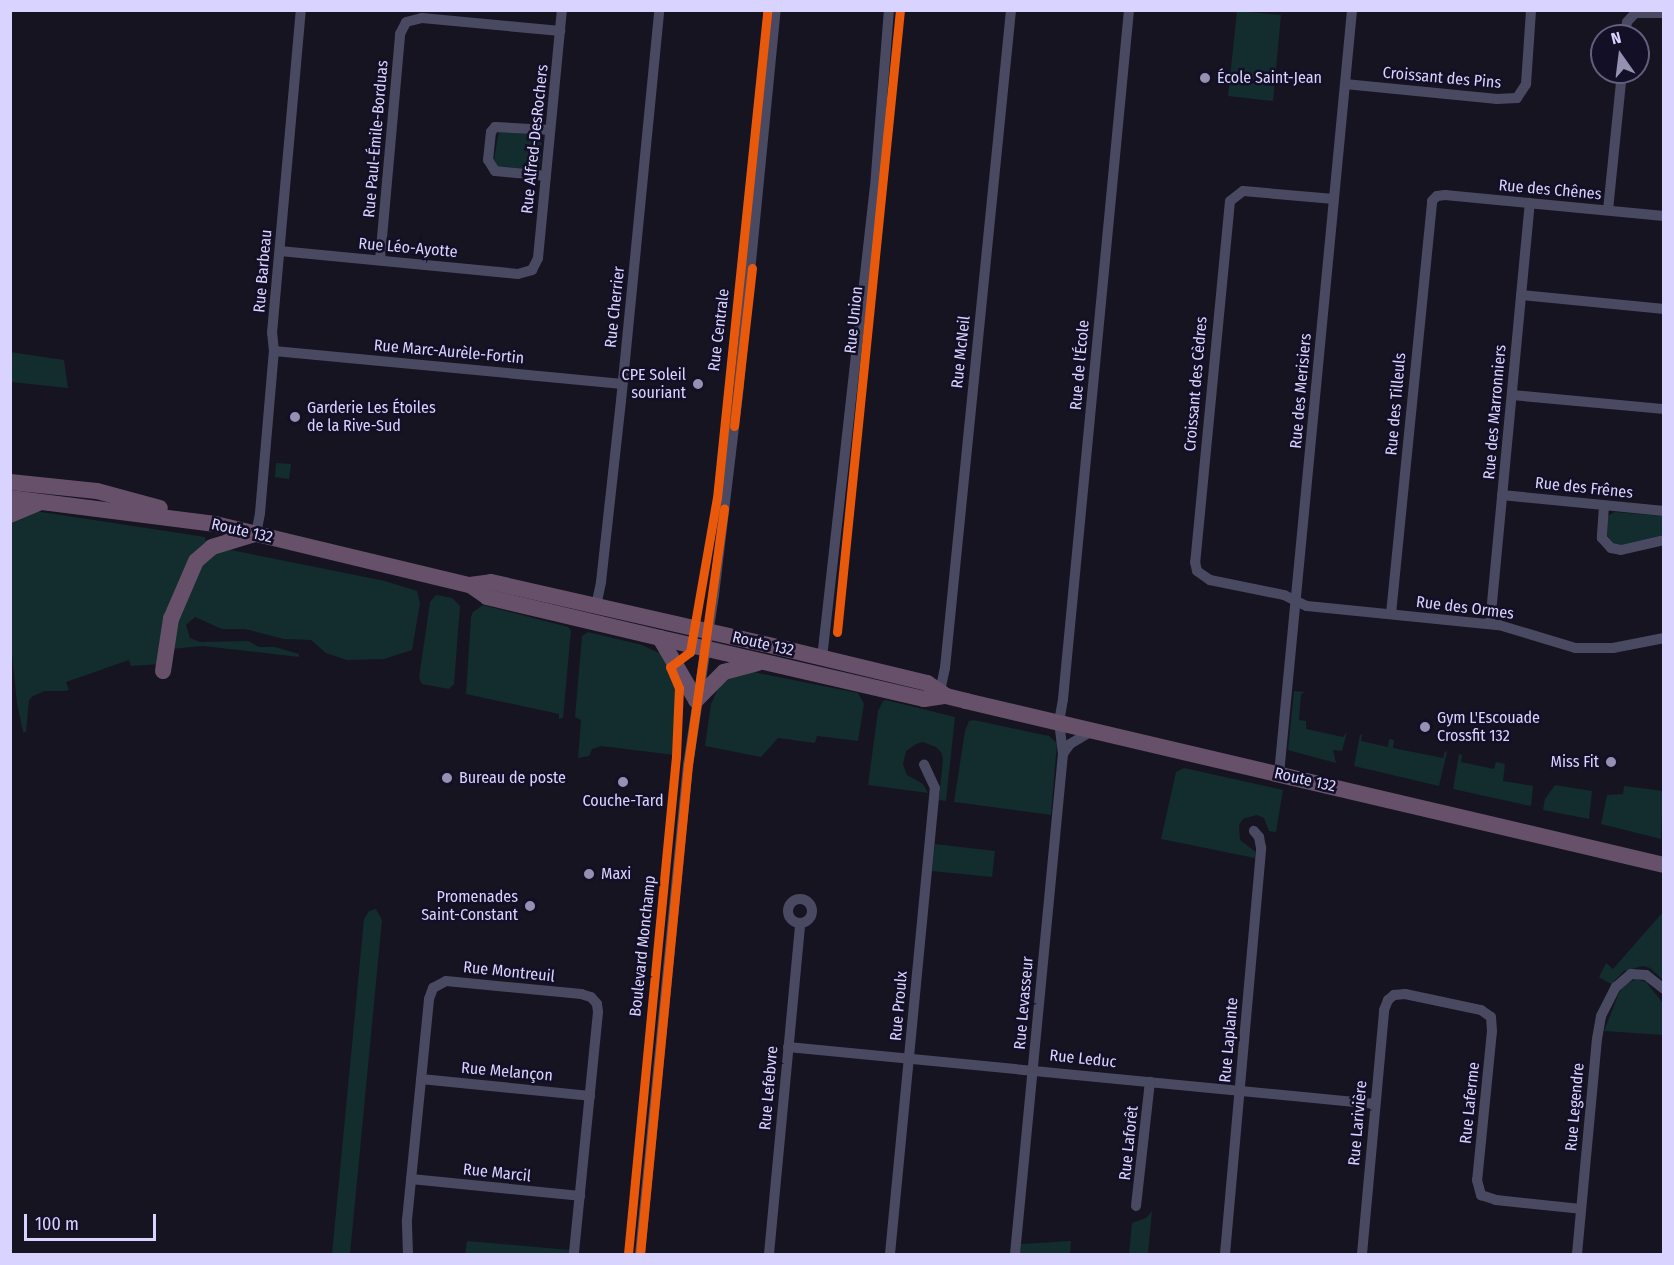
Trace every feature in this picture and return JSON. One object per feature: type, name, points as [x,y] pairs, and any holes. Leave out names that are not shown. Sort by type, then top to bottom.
[{"type":"highway","points":[[10,482],[87,489],[216,524]]},
{"type":"highway","name":"Route 132","points":[[10,498],[216,524],[470,585],[491,582],[596,606],[706,639],[761,662],[924,699],[942,695],[1664,865]]},
{"type":"highway","points":[[10,515],[42,501]]},
{"type":"highway","points":[[163,671],[171,619],[196,561],[203,553],[217,545],[256,534]]},
{"type":"highway","name":"Route 132","points":[[470,585],[487,597],[660,638],[706,639],[822,658],[927,683],[942,695]]},
{"type":"highway","points":[[660,638],[696,700],[724,672],[761,662]]},
{"type":"street","name":"Rue Barbeau","points":[[256,534],[260,513],[274,351],[272,339],[302,10]]},
{"type":"street","name":"Rue Alfred-DesRochers","points":[[532,270],[538,258],[562,10]]},
{"type":"street","name":"Rue Cherrier","points":[[596,606],[601,582],[622,384],[659,10]]},
{"type":"street","name":"Rue Centrale","points":[[706,639],[739,384],[776,10]]},
{"type":"street","name":"Rue Union","points":[[822,658],[874,197],[889,10]]},
{"type":"street","name":"Rue McNeil","points":[[942,695],[1011,10]]},
{"type":"street","name":"Rue de l'École","points":[[1059,722],[1129,10]]},
{"type":"street","name":"Rue des Merisiers","points":[[1279,774],[1352,10]]},
{"type":"street","name":"Croissant des Pins","points":[[1345,84],[1497,99],[1517,98],[1526,84],[1531,10]]},
{"type":"street","points":[[1627,24],[1628,19],[1635,13],[1664,13]]},
{"type":"street","name":"Rue Paul-Émile-Borduas","points":[[380,260],[400,34],[406,22],[417,17],[560,31]]},
{"type":"street","points":[[1608,210],[1621,84]]},
{"type":"street","points":[[546,176],[495,171],[488,160],[491,132],[495,127],[550,130]]},
{"type":"street","name":"Croissant des Cèdres","points":[[1296,602],[1284,595],[1204,578],[1195,567],[1222,262],[1228,209],[1230,201],[1237,194],[1250,192],[1334,199]]},
{"type":"street","name":"Rue des Chênes","points":[[1434,198],[1444,195],[1664,216]]},
{"type":"street","name":"Rue des Tilleuls","points":[[1391,614],[1430,209],[1434,198]]},
{"type":"street","name":"Rue des Marronniers","points":[[1490,624],[1530,203]]},
{"type":"street","name":"Rue Léo-Ayotte","points":[[280,251],[518,274],[532,270]]},
{"type":"street","points":[[1521,295],[1664,309]]},
{"type":"street","name":"Rue Marc-Aurèle-Fortin","points":[[274,351],[622,384]]},
{"type":"street","points":[[1512,395],[1664,409]]},
{"type":"street","name":"Rue des Frênes","points":[[1502,495],[1664,511]]},
{"type":"street","points":[[1604,506],[1602,537],[1611,548],[1620,550],[1664,540]]},
{"type":"street","name":"Rue des Ormes","points":[[1296,602],[1312,607],[1490,624],[1586,649],[1613,648],[1664,638]]},
{"type":"street","name":"Boulevard Monchamp","points":[[640,1254],[696,700],[706,639]]},
{"type":"street","name":"Rue Levasseur","points":[[1015,1254],[1063,754],[1059,722]]},
{"type":"street","points":[[1063,754],[1070,744],[1093,730]]},
{"type":"street","name":"Rue Proulx","points":[[890,1254],[934,788],[924,764]]},
{"type":"street","name":"Rue Laplante","points":[[1225,1254],[1261,848],[1259,837],[1254,831]]},
{"type":"street","name":"Rue Lefebvre","points":[[769,1254],[800,924]]},
{"type":"street","name":"Rue Legendre","points":[[1577,1254],[1599,1026],[1613,992],[1622,979],[1630,974],[1646,975],[1664,989]]},
{"type":"street","name":"Rue Montreuil","points":[[408,1254],[406,1235],[431,993],[441,982],[591,997],[597,1004],[574,1254]]},
{"type":"street","name":"Rue Laferme","points":[[1390,997],[1405,994],[1481,1010],[1491,1017],[1492,1030],[1477,1180],[1481,1195],[1496,1200],[1581,1209]]},
{"type":"street","name":"Rue Larivière","points":[[1362,1254],[1384,1010],[1390,997]]},
{"type":"street","name":"Rue Leduc","points":[[788,1047],[1033,1069],[1374,1104]]},
{"type":"street","name":"Rue Melançon","points":[[421,1079],[590,1095]]},
{"type":"street","name":"Rue Laforêt","points":[[1136,1206],[1150,1082]]},
{"type":"street","name":"Rue Marcil","points":[[411,1179],[580,1197]]},
{"type":"green space","points":[[1237,11],[1281,15],[1273,101],[1228,96]]},
{"type":"green space","points":[[499,131],[542,136],[540,168],[535,170],[497,166],[494,159]]},
{"type":"green space","points":[[10,352],[64,360],[68,388],[11,382]]},
{"type":"green space","points":[[276,463],[291,464],[289,479],[275,477]]},
{"type":"green space","points":[[35,511],[205,537],[207,545],[161,664],[131,666],[129,660],[66,682],[69,690],[45,691],[33,696],[29,700],[26,732],[23,732],[17,703],[11,645],[10,520]]},
{"type":"green space","points":[[1614,512],[1663,516],[1663,535],[1622,545],[1614,544],[1607,535],[1608,516]]},
{"type":"green space","points":[[226,549],[385,581],[417,591],[420,603],[412,650],[384,659],[347,660],[326,653],[311,640],[284,639],[245,629],[222,629],[195,617],[186,625],[190,638],[200,642],[248,641],[259,647],[275,647],[299,654],[299,657],[203,646],[171,649],[174,629],[205,559]]},
{"type":"green space","points":[[436,595],[452,598],[460,606],[454,684],[449,689],[422,684],[419,678],[430,602]]},
{"type":"green space","points":[[483,605],[568,627],[571,630],[563,718],[559,719],[559,714],[466,694],[471,617],[473,612]]},
{"type":"green space","points":[[588,632],[642,645],[661,654],[677,686],[674,755],[601,746],[592,749],[589,756],[578,758],[581,720],[575,717],[582,636]]},
{"type":"green space","points":[[753,672],[858,693],[864,704],[858,741],[817,736],[815,743],[778,738],[761,757],[705,746],[711,704],[719,686],[724,679]]},
{"type":"green space","points":[[1294,691],[1305,692],[1301,694],[1299,720],[1306,721],[1306,729],[1343,737],[1347,732],[1342,751],[1333,750],[1336,763],[1288,750]]},
{"type":"green space","points":[[883,701],[955,717],[946,801],[939,800],[943,759],[941,752],[936,747],[923,742],[906,751],[903,764],[907,775],[923,784],[928,793],[868,785],[878,711]]},
{"type":"green space","points":[[974,720],[1049,736],[1057,743],[1051,815],[954,802],[965,731],[969,721]]},
{"type":"green space","points":[[1362,734],[1361,741],[1388,747],[1389,739],[1394,740],[1393,748],[1443,758],[1445,751],[1447,752],[1439,786],[1354,766]]},
{"type":"green space","points":[[1459,754],[1462,755],[1461,762],[1494,769],[1496,762],[1505,764],[1503,781],[1533,786],[1531,806],[1453,789]]},
{"type":"green space","points":[[1184,768],[1283,790],[1276,832],[1269,831],[1264,818],[1257,815],[1243,819],[1239,825],[1240,840],[1256,852],[1255,858],[1161,839],[1176,772]]},
{"type":"green space","points":[[1555,785],[1592,791],[1589,819],[1543,810],[1545,799]]},
{"type":"green space","points":[[1624,786],[1663,791],[1661,839],[1601,824],[1607,795],[1623,794]]},
{"type":"green space","points":[[935,844],[995,851],[992,877],[932,871]]},
{"type":"green space","points":[[376,909],[382,920],[350,1254],[332,1254],[364,919],[369,911]]},
{"type":"green space","points":[[1663,912],[1663,980],[1650,968],[1643,966],[1624,971],[1611,984],[1599,977],[1606,963],[1613,969]]},
{"type":"green space","points":[[1636,979],[1646,982],[1663,1003],[1663,1035],[1604,1031],[1619,993],[1624,985]]},
{"type":"green space","points":[[1152,1211],[1148,1254],[1129,1254],[1132,1223],[1146,1218]]},
{"type":"green space","points":[[467,1241],[570,1250],[569,1254],[465,1254]]},
{"type":"green space","points":[[1071,1241],[1070,1254],[1020,1254],[1021,1244]]},
{"type":"cycle path","points":[[628,1254],[676,756],[679,688],[670,667],[690,652],[717,498],[767,10]]},
{"type":"cycle path","points":[[837,632],[900,10]]},
{"type":"cycle path","points":[[734,426],[752,268]]},
{"type":"cycle path","points":[[640,1254],[688,765],[724,509]]},
{"type":"place","name":"École Saint-Jean","points":[[1205,78]]},
{"type":"place","name":"CPE Soleil souriant","points":[[698,384]]},
{"type":"place","name":"Garderie Les Étoiles de la Rive-Sud","points":[[295,417]]},
{"type":"place","name":"Gym L'Escouade Crossfit 132","points":[[1425,727]]},
{"type":"place","name":"Miss Fit","points":[[1611,762]]},
{"type":"place","name":"Bureau de poste","points":[[447,778]]},
{"type":"place","name":"Couche-Tard","points":[[623,782]]},
{"type":"place","name":"Maxi","points":[[589,874]]},
{"type":"place","name":"Promenades Saint-Constant","points":[[530,906]]}]
